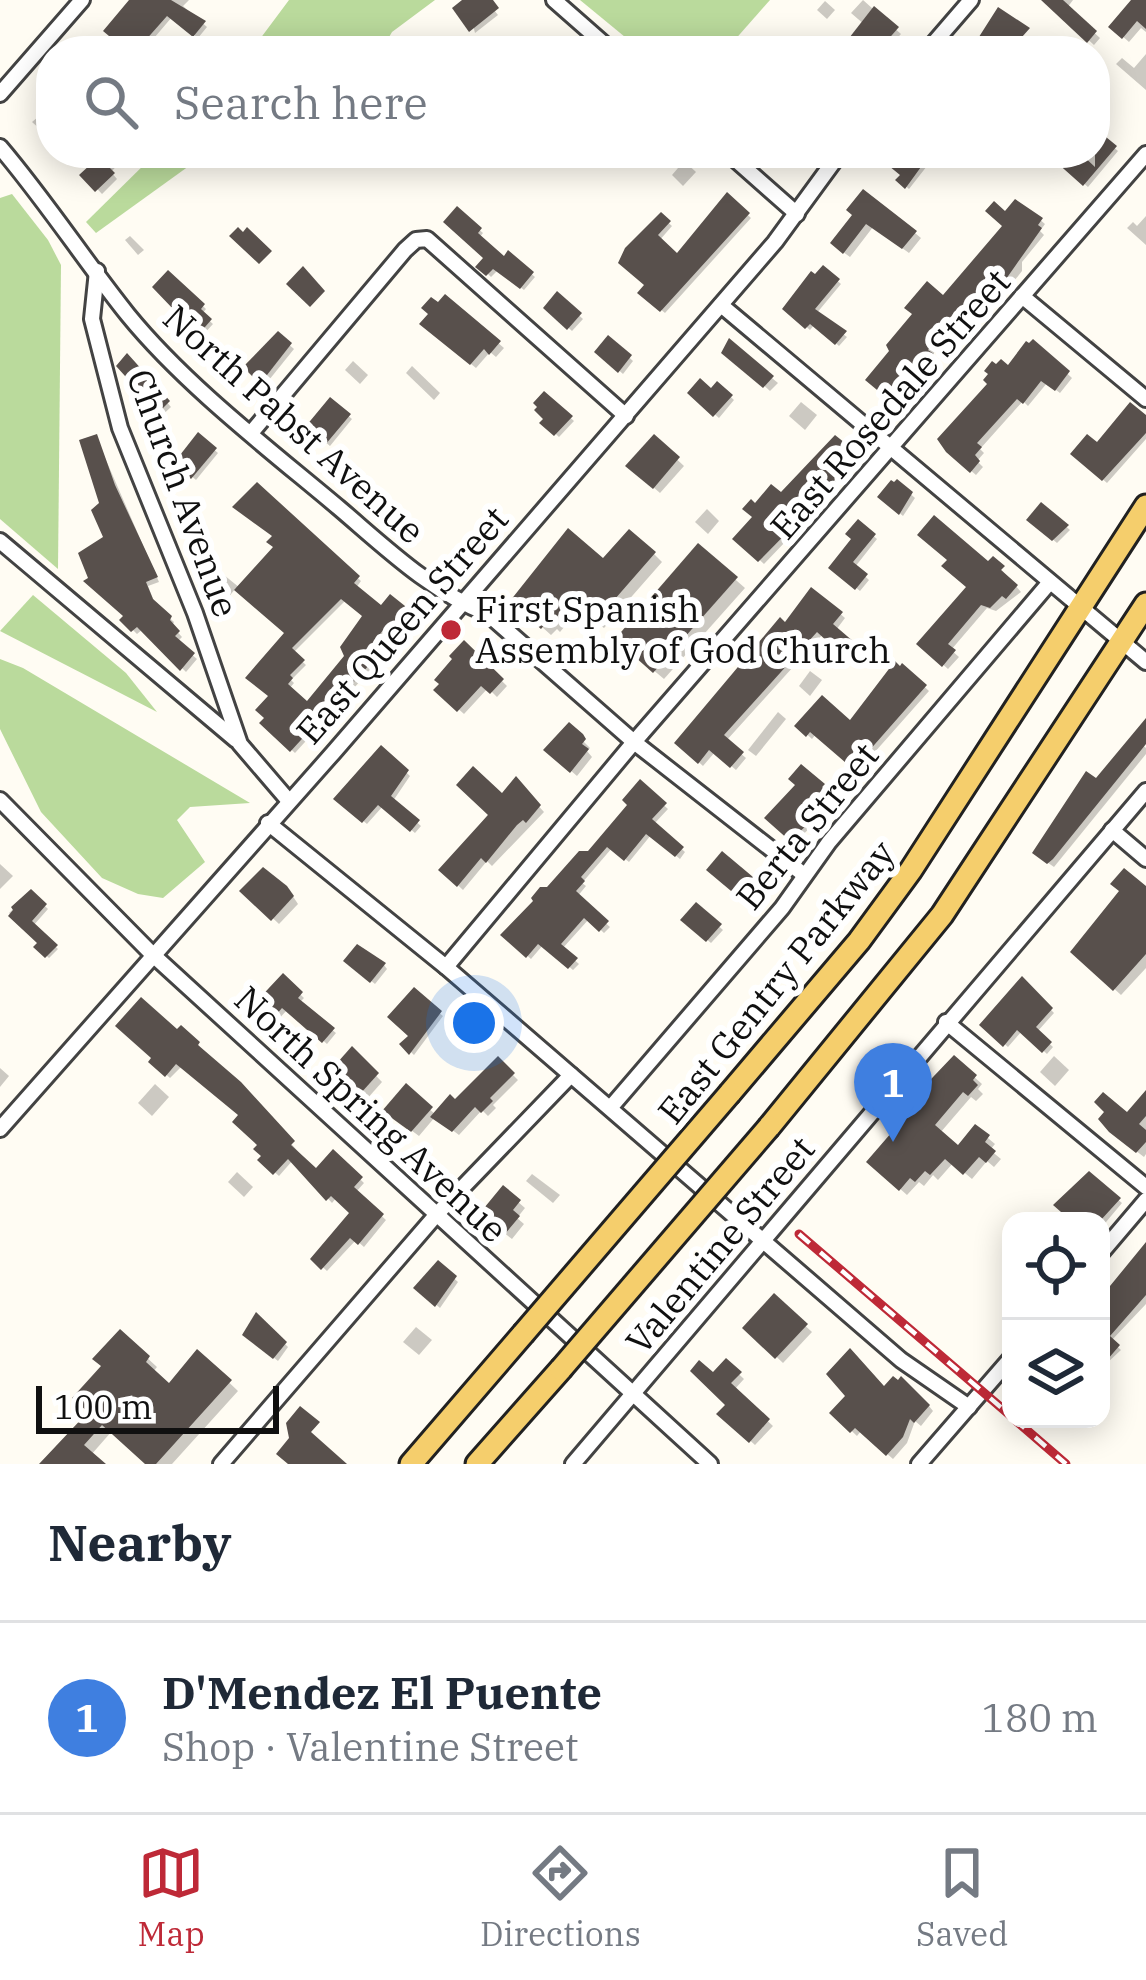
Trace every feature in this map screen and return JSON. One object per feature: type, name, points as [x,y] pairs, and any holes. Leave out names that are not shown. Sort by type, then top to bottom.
[{"type":"main road","name":"East Gentry Parkway","points":[[411,1464],[892,898],[1146,506]]},
{"type":"main road","points":[[477,1464],[920,945],[1146,604]]},
{"type":"street","points":[[51,36],[82,0]]},
{"type":"street","points":[[554,0],[595,36]]},
{"type":"street","points":[[940,36],[970,0]]},
{"type":"street","points":[[0,94],[36,53]]},
{"type":"street","points":[[0,147],[97,271]]},
{"type":"street","name":"East Rosedale Street","points":[[446,967],[634,742],[1146,154]]},
{"type":"street","points":[[745,168],[797,214]]},
{"type":"street","name":"East Queen Street","points":[[0,1129],[626,416],[797,214],[829,168]]},
{"type":"street","points":[[251,434],[405,250],[427,239],[626,416]]},
{"type":"street","name":"North Pabst Avenue","points":[[97,271],[161,350],[251,434],[418,574],[488,614],[634,742],[802,874]]},
{"type":"street","name":"Church Avenue","points":[[97,271],[92,320],[120,428],[195,613],[240,744],[288,800]]},
{"type":"street","points":[[1022,296],[1146,399]]},
{"type":"street","points":[[721,304],[1146,662]]},
{"type":"street","points":[[0,541],[240,744]]},
{"type":"street","name":"Berta Street","points":[[611,1107],[1050,582]]},
{"type":"street","name":"Valentine Street","points":[[573,1464],[1146,790]]},
{"type":"street","name":"North Spring Avenue","points":[[0,800],[152,954],[710,1464]]},
{"type":"street","points":[[268,823],[446,967],[901,1360],[969,1407]]},
{"type":"street","points":[[1112,830],[1146,859]]},
{"type":"street","points":[[946,1022],[1146,1187]]},
{"type":"street","points":[[226,1462],[436,1214],[571,1075]]},
{"type":"street","points":[[1110,1242],[1146,1200]]},
{"type":"street","points":[[919,1464],[1002,1368]]},
{"type":"green space","points":[[289,0],[435,0],[390,36],[262,36]]},
{"type":"green space","points":[[580,0],[770,0],[738,36],[624,36]]},
{"type":"green space","points":[[141,168],[186,168],[96,233],[86,222]]},
{"type":"green space","points":[[12,194],[61,265],[58,569],[0,519],[0,198]]},
{"type":"green space","points":[[33,595],[126,673],[157,712],[0,631]]},
{"type":"green space","points":[[0,659],[23,668],[250,803],[190,807],[177,820],[205,862],[163,898],[138,894],[102,878],[41,812],[0,729]]},
{"type":"building","points":[[129,0],[171,0],[206,21],[194,36],[167,16],[149,36],[109,36],[103,31]]},
{"type":"building","points":[[462,0],[493,0],[499,8],[469,32],[452,8]]},
{"type":"building","points":[[1041,0],[1063,0],[1097,31],[1093,36],[1080,36]]},
{"type":"building","points":[[1131,0],[1146,0],[1146,29],[1137,21],[1122,39],[1108,27]]},
{"type":"building","points":[[874,6],[899,27],[891,36],[851,36]]},
{"type":"building","points":[[998,7],[1030,28],[1023,36],[980,36]]},
{"type":"building","points":[[87,168],[110,168],[115,173],[95,192],[79,175]]},
{"type":"building","points":[[891,168],[920,168],[905,189],[895,180],[900,175]]},
{"type":"building","points":[[1063,168],[1098,168],[1083,186]]},
{"type":"building","points":[[863,189],[917,231],[902,249],[866,224],[843,254],[830,243],[852,215],[846,210]]},
{"type":"building","points":[[727,192],[750,213],[660,312],[637,293],[644,285],[618,263],[625,248],[661,212],[671,221],[658,235],[677,253]]},
{"type":"building","points":[[1015,199],[1043,218],[1038,225],[1042,228],[987,306],[979,299],[946,328],[928,350],[934,354],[928,364],[894,404],[865,380],[912,314],[904,308],[927,281],[943,295],[1002,226],[985,211],[994,201],[1005,211]]},
{"type":"building","points":[[457,206],[504,256],[508,250],[534,272],[520,289],[493,269],[486,276],[475,267],[483,258],[443,222]]},
{"type":"building","points":[[238,227],[243,232],[247,227],[272,251],[259,264],[229,236]]},
{"type":"building","points":[[823,265],[840,279],[815,309],[847,331],[835,345],[810,324],[805,329],[782,309],[811,271],[815,274]]},
{"type":"building","points":[[303,266],[325,291],[310,307],[286,284]]},
{"type":"building","points":[[168,270],[205,304],[201,309],[212,319],[198,335],[152,287]]},
{"type":"building","points":[[557,291],[582,313],[567,330],[543,308]]},
{"type":"building","points":[[445,294],[501,341],[489,355],[484,349],[470,365],[419,324],[428,314],[421,308],[431,297],[438,302]]},
{"type":"building","points":[[278,331],[292,343],[260,384],[243,367]]},
{"type":"building","points":[[608,335],[632,355],[618,373],[594,352]]},
{"type":"building","points":[[729,338],[774,376],[763,388],[721,353]]},
{"type":"building","points":[[1033,339],[1070,371],[1055,391],[1041,381],[1023,404],[1017,399],[977,443],[982,447],[975,455],[980,461],[970,473],[937,439],[987,384],[984,371],[992,361],[996,364],[1001,359],[1008,365],[1026,341]]},
{"type":"building","points":[[127,353],[170,401],[151,420],[134,406],[143,396],[116,366]]},
{"type":"building","points":[[700,378],[711,388],[717,381],[733,395],[713,417],[687,393]]},
{"type":"building","points":[[544,391],[573,416],[554,436],[539,423],[543,419],[534,410],[533,403]]},
{"type":"building","points":[[330,397],[351,414],[325,445],[318,439],[315,443],[301,432]]},
{"type":"building","points":[[1130,402],[1146,415],[1146,433],[1102,481],[1070,454],[1087,434],[1097,442]]},
{"type":"building","points":[[198,432],[217,448],[191,479],[173,464]]},
{"type":"building","points":[[97,434],[158,577],[146,582],[153,599],[172,616],[170,620],[180,631],[175,636],[195,653],[180,671],[137,627],[131,632],[119,620],[123,616],[83,581],[88,578],[78,553],[103,537],[91,510],[99,503],[79,440]]},
{"type":"building","points":[[654,434],[680,457],[653,489],[625,466]]},
{"type":"building","points":[[835,435],[855,451],[824,495],[758,562],[732,539],[752,517],[742,509],[751,499],[755,503],[771,484],[781,492]]},
{"type":"building","points":[[897,479],[913,492],[899,515],[877,497]]},
{"type":"building","points":[[257,482],[360,576],[354,583],[381,605],[390,594],[410,610],[394,629],[388,624],[372,644],[381,652],[290,752],[259,723],[264,718],[255,710],[268,696],[245,678],[284,633],[234,590],[273,547],[266,542],[272,536],[232,507]],"holes":[[[341,599],[362,616],[340,647],[344,656],[307,701],[288,684],[305,660],[292,648]]]},
{"type":"building","points":[[1041,502],[1069,525],[1052,541],[1026,520]]},
{"type":"building","points":[[934,515],[988,561],[993,556],[1005,566],[1001,570],[1018,585],[990,608],[981,605],[948,644],[956,650],[942,667],[916,644],[966,587],[941,566],[947,560],[917,535]]},
{"type":"building","points":[[858,519],[876,534],[853,562],[868,574],[855,590],[828,568],[851,539],[845,534]]},
{"type":"building","points":[[568,528],[603,558],[629,529],[656,552],[594,623],[569,603],[541,629],[510,601]]},
{"type":"building","points":[[698,543],[738,577],[653,673],[615,639]]},
{"type":"building","points":[[811,587],[843,612],[833,624],[854,642],[842,655],[817,632],[724,735],[744,752],[730,768],[709,750],[698,764],[674,743]]},
{"type":"building","points":[[464,640],[504,679],[490,694],[481,686],[457,712],[433,690],[439,684],[434,680]]},
{"type":"building","points":[[895,661],[927,685],[853,769],[810,732],[806,737],[794,726],[822,695],[850,720]]},
{"type":"building","points":[[1146,718],[1146,744],[1053,859],[1047,864],[1032,853],[1086,771],[1096,778]]},
{"type":"building","points":[[569,722],[583,734],[582,744],[589,749],[570,773],[543,750]]},
{"type":"building","points":[[381,745],[409,770],[391,796],[420,820],[410,832],[378,805],[362,823],[333,799]]},
{"type":"building","points":[[801,764],[825,784],[826,791],[805,815],[811,821],[790,841],[764,818],[795,785],[788,779]]},
{"type":"building","points":[[473,766],[502,793],[516,776],[541,805],[526,823],[517,825],[486,863],[481,858],[457,887],[438,870],[488,815],[456,785]]},
{"type":"building","points":[[640,779],[667,803],[652,819],[684,847],[675,857],[646,834],[624,861],[607,847],[581,877],[585,881],[576,891],[609,921],[599,932],[584,918],[561,944],[578,958],[568,969],[538,944],[526,958],[500,935],[540,887],[547,887],[579,851],[588,851],[627,805],[622,800]]},
{"type":"building","points":[[722,851],[759,882],[743,901],[706,870]]},
{"type":"building","points":[[263,867],[294,896],[271,921],[239,891]]},
{"type":"building","points":[[1124,868],[1146,886],[1146,954],[1113,991],[1070,952],[1119,891],[1110,884]]},
{"type":"building","points":[[31,889],[47,904],[32,921],[58,945],[45,958],[33,947],[37,943],[8,916]]},
{"type":"building","points":[[696,902],[722,924],[706,942],[680,920]]},
{"type":"building","points":[[357,944],[386,963],[370,983],[343,961]]},
{"type":"building","points":[[283,973],[303,992],[298,998],[335,1028],[322,1043],[282,1008],[269,1023],[258,1013],[254,1004]]},
{"type":"building","points":[[1022,976],[1053,1008],[1036,1027],[1052,1042],[1042,1053],[1017,1030],[1003,1047],[979,1025]]},
{"type":"building","points":[[414,987],[442,1011],[409,1055],[399,1044],[408,1036],[387,1017]]},
{"type":"building","points":[[141,997],[177,1029],[181,1025],[241,1082],[295,1141],[291,1145],[316,1168],[333,1149],[363,1177],[354,1187],[384,1214],[358,1245],[350,1238],[321,1270],[310,1259],[349,1213],[331,1196],[326,1201],[288,1159],[273,1175],[257,1160],[261,1156],[253,1149],[257,1145],[232,1122],[238,1115],[176,1064],[165,1077],[148,1062],[151,1058],[115,1026]]},
{"type":"building","points":[[352,1046],[379,1073],[351,1104],[323,1079]]},
{"type":"building","points":[[954,1055],[977,1075],[973,1080],[978,1085],[968,1096],[963,1092],[935,1125],[958,1145],[975,1124],[990,1135],[985,1142],[996,1151],[986,1163],[979,1157],[963,1175],[945,1159],[930,1175],[925,1171],[915,1182],[910,1178],[899,1191],[866,1162],[918,1102],[913,1098]]},
{"type":"building","points":[[498,1056],[515,1073],[481,1113],[475,1107],[452,1132],[430,1117],[450,1094],[455,1099]]},
{"type":"building","points":[[406,1083],[433,1107],[411,1132],[382,1111]]},
{"type":"building","points":[[1146,1090],[1146,1116],[1139,1124],[1146,1130],[1146,1142],[1136,1153],[1098,1119],[1104,1112],[1094,1102],[1103,1092],[1127,1112]]},
{"type":"building","points":[[1089,1171],[1121,1198],[1108,1212],[1061,1212],[1053,1205]]},
{"type":"building","points":[[503,1185],[521,1200],[513,1210],[520,1216],[504,1235],[496,1228],[492,1233],[475,1219]]},
{"type":"building","points":[[1146,1242],[1146,1295],[1110,1336],[1110,1286]]},
{"type":"building","points":[[438,1260],[457,1276],[435,1307],[413,1288]]},
{"type":"building","points":[[774,1293],[808,1324],[775,1359],[742,1328]]},
{"type":"building","points":[[256,1312],[287,1342],[273,1359],[242,1335]]},
{"type":"building","points":[[120,1329],[150,1356],[146,1362],[169,1383],[197,1349],[232,1380],[156,1464],[145,1464],[102,1425],[84,1445],[106,1464],[39,1464],[88,1412],[72,1398],[101,1366],[92,1359]]},
{"type":"building","points":[[1110,1336],[1120,1345],[1110,1357]]},
{"type":"building","points":[[850,1348],[884,1386],[893,1376],[898,1380],[901,1376],[930,1405],[914,1423],[910,1419],[903,1437],[886,1456],[855,1428],[850,1433],[829,1413],[845,1396],[826,1374]]},
{"type":"building","points":[[726,1358],[742,1372],[731,1383],[770,1419],[749,1443],[716,1414],[725,1405],[690,1371],[699,1360],[713,1372]]},
{"type":"building","points":[[300,1406],[320,1422],[311,1432],[347,1464],[288,1464],[276,1454],[289,1438],[286,1423]]},
{"type":"railway","points":[[799,1234],[1002,1408]]},
{"type":"railway","points":[[1024,1428],[1066,1464]]},
{"type":"place","name":"First Spanish Assembly of God Church","points":[[451,630]]},
{"type":"place","name":"D'Mendez El Puente","points":[[893,1142]]}]
